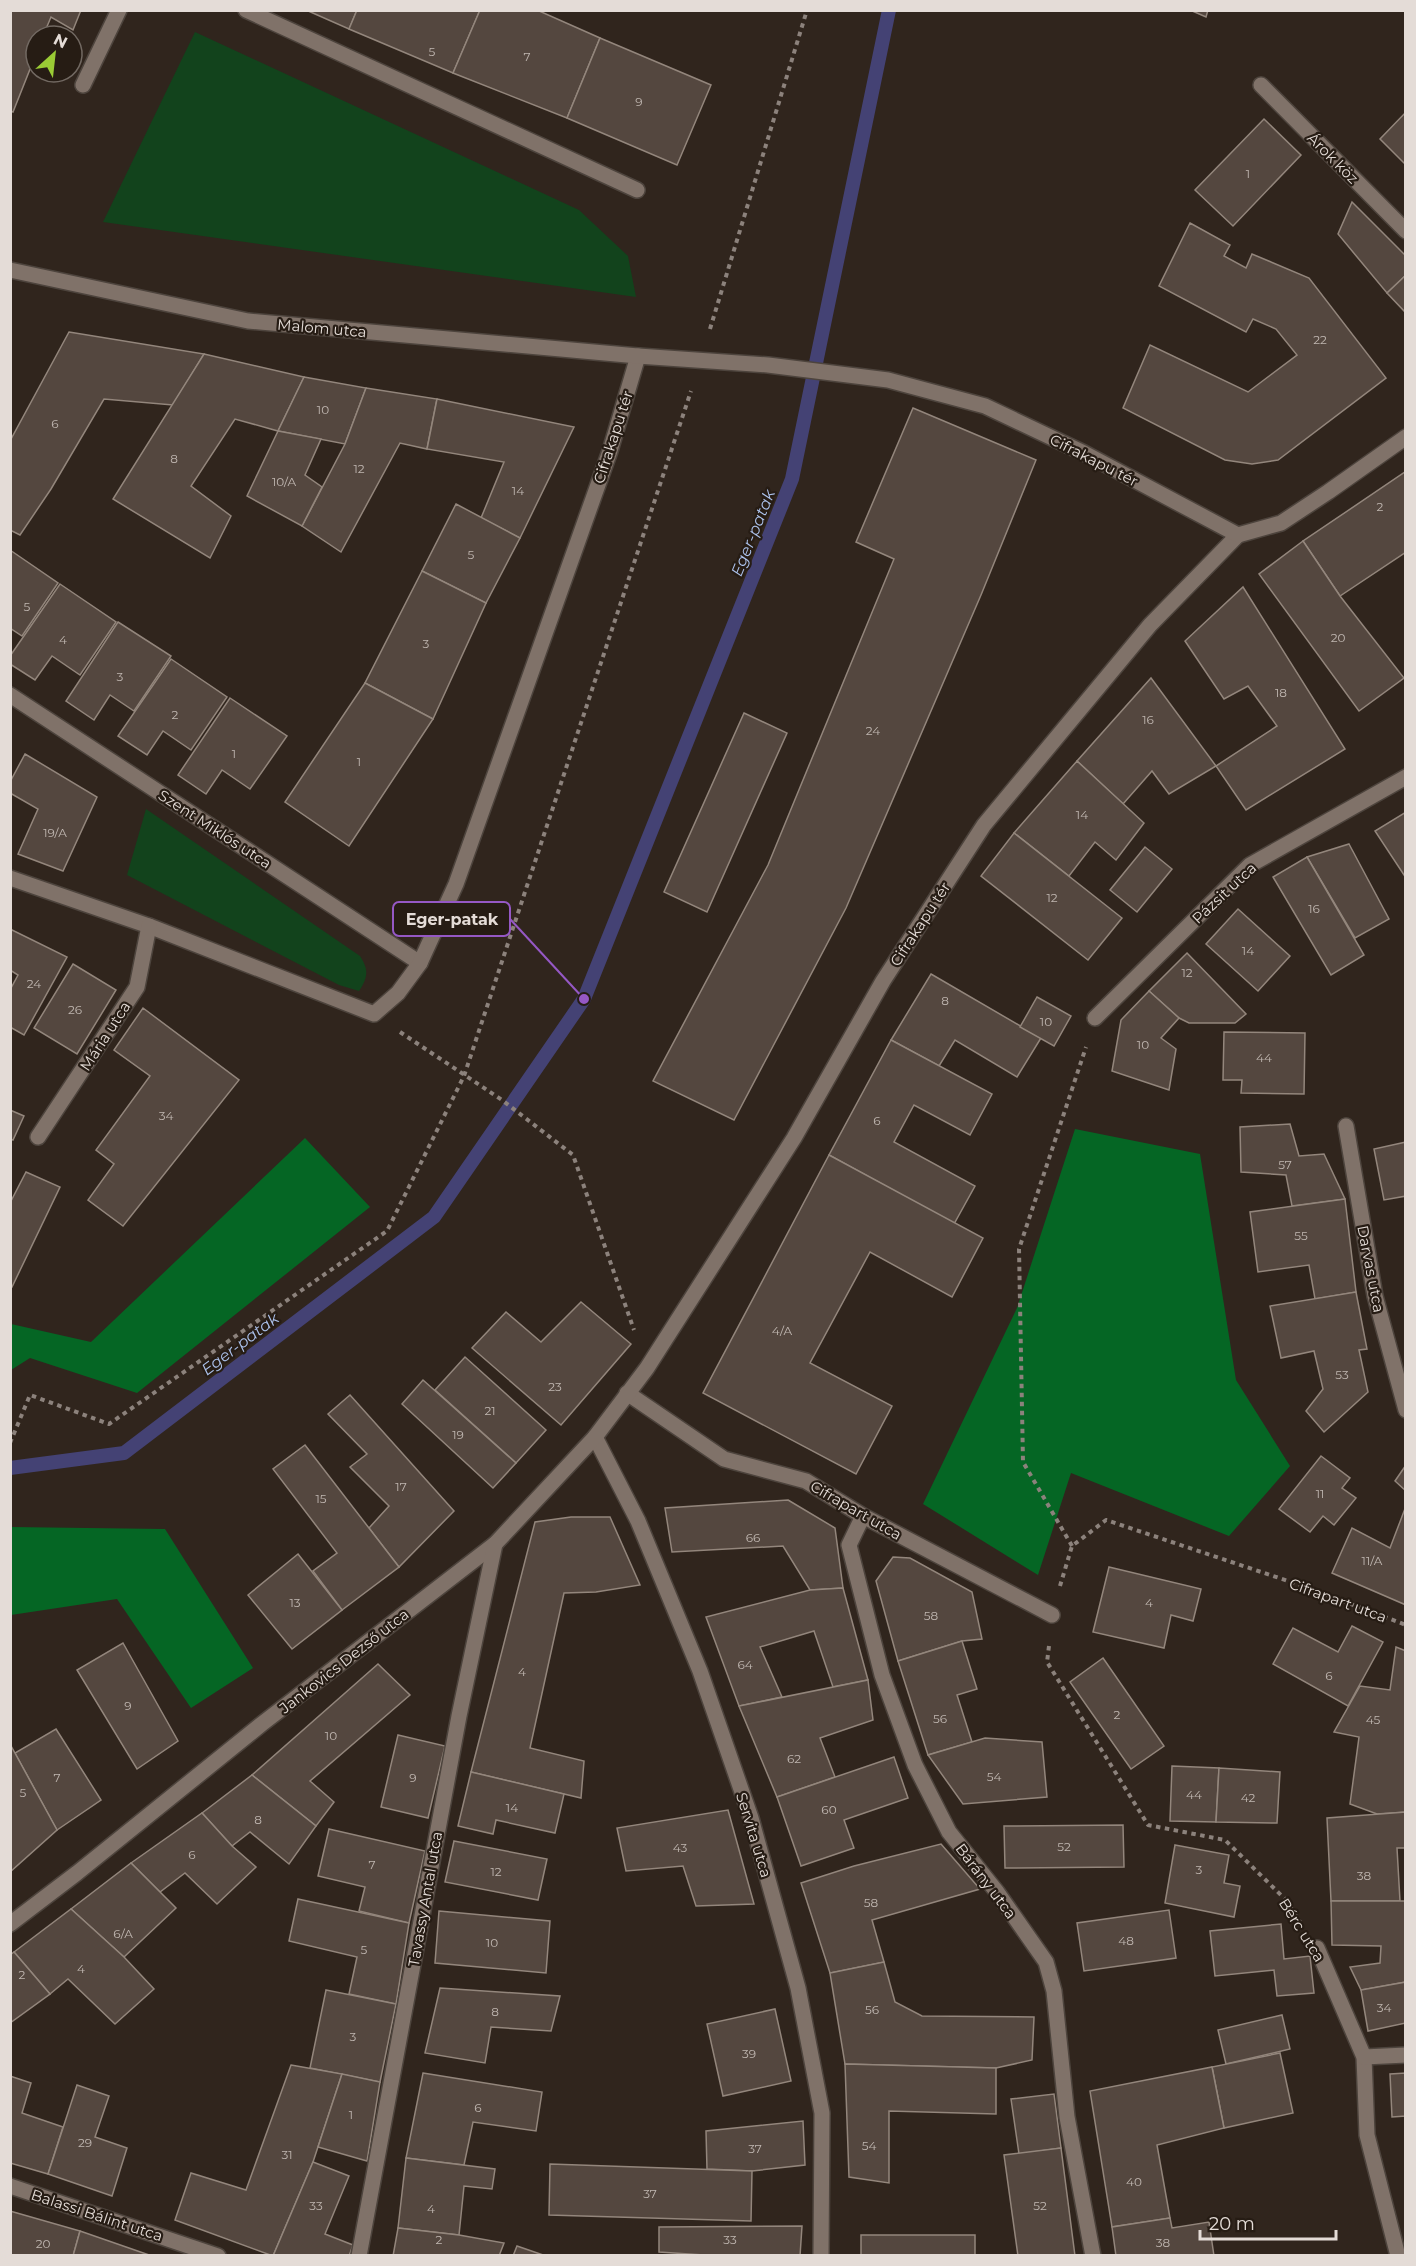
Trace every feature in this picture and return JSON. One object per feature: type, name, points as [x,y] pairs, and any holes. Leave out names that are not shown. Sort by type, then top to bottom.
[{"type":"street","points":[[83,85],[119,10]]},
{"type":"street","points":[[246,10],[637,190]]},
{"type":"street","name":"Árok köz","points":[[1261,86],[1406,231]]},
{"type":"street","name":"Malom utca","points":[[10,270],[248,321],[638,356]]},
{"type":"street","name":"Cifrakapu tér","points":[[374,1014],[398,993],[420,963],[456,884],[610,451],[638,356],[768,365],[888,380],[985,406],[1084,453],[1238,535],[1150,625],[984,825],[883,981],[794,1138],[647,1368]]},
{"type":"street","points":[[1238,535],[1281,523],[1406,437]]},
{"type":"street","name":"Szent Miklós utca","points":[[10,695],[420,963]]},
{"type":"street","name":"Pázsit utca","points":[[1095,1018],[1250,865],[1406,777]]},
{"type":"street","points":[[10,878],[149,926],[374,1014]]},
{"type":"street","name":"Mária utca","points":[[38,1137],[137,987],[149,926]]},
{"type":"street","name":"Darvas utca","points":[[1346,1126],[1375,1296],[1406,1410]]},
{"type":"street","name":"Jankovics Dezső utca","points":[[10,1924],[263,1723],[495,1544],[595,1437],[647,1368]]},
{"type":"street","name":"Cifrapart utca","points":[[627,1393],[724,1459],[806,1481],[863,1516],[1052,1615]]},
{"type":"street","name":"Servita utca","points":[[595,1437],[638,1521],[700,1671],[754,1829],[798,1988],[822,2113],[821,2256]]},
{"type":"street","name":"Bárány utca","points":[[863,1516],[849,1545],[882,1675],[915,1765],[949,1832],[997,1892],[1046,1962],[1054,1991],[1067,2117],[1093,2256]]},
{"type":"street","name":"Tavassy Antal utca","points":[[359,2256],[459,1716],[495,1544]]},
{"type":"street","name":"Bérc utca","points":[[1317,1948],[1364,2057],[1366,2135],[1398,2256]]},
{"type":"street","points":[[1364,2057],[1406,2055]]},
{"type":"street","name":"Balassi Bálint utca","points":[[10,2186],[218,2256]]},
{"type":"path","points":[[10,1443],[30,1395],[109,1424],[387,1231],[464,1076],[701,360],[807,10]]},
{"type":"path","points":[[374,1014],[502,1100],[573,1155],[647,1368]]},
{"type":"path","points":[[1052,1615],[1072,1546],[1023,1462],[1019,1249],[1095,1018]]},
{"type":"path","name":"Cifrapart utca","points":[[1072,1546],[1106,1520],[1309,1588],[1406,1625]]},
{"type":"path","name":"Bérc utca","points":[[1052,1615],[1047,1662],[1148,1825],[1225,1840],[1285,1899],[1317,1948]]},
{"type":"green space","points":[[195,32],[579,210],[628,256],[636,297],[103,222]]},
{"type":"green space","points":[[146,809],[360,956],[365,965],[366,974],[359,991],[339,985],[127,875]]},
{"type":"green space","points":[[1075,1129],[1200,1154],[1236,1380],[1290,1466],[1229,1536],[1071,1473],[1038,1575],[923,1504],[1017,1308]]},
{"type":"green space","points":[[305,1138],[370,1207],[137,1393],[30,1358],[11,1370],[11,1324],[91,1342]]},
{"type":"green space","points":[[11,1527],[165,1529],[253,1668],[191,1708],[117,1599],[11,1615]]},
{"type":"building","points":[[10,10],[81,10],[75,24],[63,24],[51,17],[48,24],[24,24],[24,84],[13,112],[10,111]]},
{"type":"building","points":[[306,10],[357,10],[349,29]]},
{"type":"building","points":[[357,10],[480,10],[453,73],[349,29]]},
{"type":"building","points":[[480,10],[537,10],[600,38],[567,118],[453,73]]},
{"type":"building","points":[[1190,10],[1208,10],[1206,17]]},
{"type":"building","points":[[600,38],[711,85],[677,165],[567,118]]},
{"type":"building","points":[[1406,112],[1406,165],[1380,139]]},
{"type":"building","points":[[1264,119],[1301,155],[1233,226],[1195,190]]},
{"type":"building","points":[[1352,202],[1406,256],[1406,275],[1387,293],[1338,234]]},
{"type":"building","points":[[1190,223],[1230,245],[1224,256],[1246,268],[1252,254],[1309,278],[1386,378],[1278,460],[1252,464],[1225,460],[1123,408],[1150,345],[1248,392],[1297,355],[1276,329],[1253,319],[1246,332],[1159,286]]},
{"type":"building","points":[[1406,275],[1406,313],[1387,293]]},
{"type":"building","points":[[69,332],[204,354],[173,405],[104,399],[51,489],[20,535],[10,530],[10,441]]},
{"type":"building","points":[[204,354],[304,377],[278,431],[235,419],[191,486],[231,516],[210,558],[113,499]]},
{"type":"building","points":[[304,377],[366,388],[345,444],[278,431]]},
{"type":"building","points":[[366,388],[437,399],[427,449],[400,443],[341,552],[302,526],[345,444]]},
{"type":"building","points":[[437,399],[574,427],[520,538],[481,518],[504,462],[427,449]]},
{"type":"building","points":[[913,408],[1036,460],[981,595],[846,908],[734,1120],[653,1081],[768,865],[894,559],[856,542]]},
{"type":"building","points":[[278,431],[321,439],[305,475],[322,487],[302,526],[247,496]]},
{"type":"building","points":[[1405,472],[1406,552],[1340,596],[1303,541]]},
{"type":"building","points":[[456,504],[520,538],[486,603],[422,571]]},
{"type":"building","points":[[1303,541],[1340,596],[1404,678],[1359,711],[1259,574]]},
{"type":"building","points":[[10,550],[58,583],[22,636],[10,628]]},
{"type":"building","points":[[422,571],[486,603],[433,719],[365,683]]},
{"type":"building","points":[[60,584],[116,622],[80,675],[52,656],[35,680],[10,664],[10,656]]},
{"type":"building","points":[[1243,587],[1345,749],[1246,810],[1216,766],[1277,726],[1248,686],[1224,699],[1185,641]]},
{"type":"building","points":[[118,622],[171,656],[134,711],[110,695],[94,720],[66,701]]},
{"type":"building","points":[[171,659],[227,697],[191,750],[163,731],[147,755],[118,736]]},
{"type":"building","points":[[1151,678],[1216,766],[1169,794],[1152,771],[1123,804],[1077,761]]},
{"type":"building","points":[[365,683],[433,719],[349,846],[285,802]]},
{"type":"building","points":[[230,698],[287,736],[250,789],[222,770],[206,794],[178,775]]},
{"type":"building","points":[[744,713],[787,733],[707,912],[664,892]]},
{"type":"building","points":[[25,754],[97,797],[63,871],[18,854],[38,809],[10,793],[10,782]]},
{"type":"building","points":[[1077,761],[1144,823],[1116,860],[1095,842],[1069,876],[1014,833]]},
{"type":"building","points":[[1406,812],[1406,878],[1375,831]]},
{"type":"building","points":[[1014,833],[1122,918],[1088,960],[981,876]]},
{"type":"building","points":[[1349,844],[1389,919],[1355,938],[1307,857]]},
{"type":"building","points":[[1145,847],[1172,869],[1137,912],[1110,890]]},
{"type":"building","points":[[1307,857],[1364,955],[1331,975],[1273,877]]},
{"type":"building","points":[[1238,909],[1290,956],[1258,991],[1206,944]]},
{"type":"building","points":[[10,929],[67,957],[24,1035],[10,1027],[10,990],[18,975],[10,970]]},
{"type":"building","points":[[1187,953],[1246,1014],[1235,1023],[1189,1023],[1179,1018],[1149,991]]},
{"type":"building","points":[[73,964],[116,990],[77,1054],[34,1028]]},
{"type":"building","points":[[931,974],[1041,1038],[1017,1077],[955,1040],[939,1066],[891,1040]]},
{"type":"building","points":[[1149,991],[1179,1018],[1161,1038],[1176,1049],[1169,1090],[1112,1071],[1121,1020]]},
{"type":"building","points":[[1037,997],[1071,1016],[1054,1046],[1020,1027]]},
{"type":"building","points":[[143,1008],[239,1080],[123,1226],[88,1200],[114,1164],[96,1150],[150,1076],[114,1050]]},
{"type":"building","points":[[1224,1032],[1305,1033],[1304,1094],[1241,1093],[1242,1080],[1223,1080]]},
{"type":"building","points":[[891,1040],[992,1094],[970,1135],[914,1105],[894,1142],[975,1186],[954,1224],[829,1155]]},
{"type":"building","points":[[10,1110],[24,1116],[13,1140],[10,1139]]},
{"type":"building","points":[[1290,1124],[1299,1156],[1324,1154],[1345,1199],[1292,1206],[1286,1175],[1241,1172],[1240,1127]]},
{"type":"building","points":[[1406,1142],[1406,1196],[1384,1200],[1374,1149]]},
{"type":"building","points":[[829,1155],[983,1238],[952,1297],[870,1252],[810,1363],[892,1406],[856,1474],[703,1393]]},
{"type":"building","points":[[26,1172],[60,1187],[12,1287],[10,1286],[10,1203]]},
{"type":"building","points":[[1345,1199],[1356,1292],[1315,1299],[1309,1265],[1258,1272],[1250,1212]]},
{"type":"building","points":[[1356,1292],[1367,1349],[1359,1350],[1368,1392],[1324,1432],[1306,1411],[1323,1389],[1314,1351],[1281,1358],[1270,1306]]},
{"type":"building","points":[[581,1302],[631,1344],[561,1425],[472,1348],[506,1312],[541,1342]]},
{"type":"building","points":[[465,1357],[546,1430],[516,1463],[435,1390]]},
{"type":"building","points":[[423,1380],[516,1463],[493,1488],[402,1404]]},
{"type":"building","points":[[350,1395],[454,1511],[399,1567],[369,1528],[389,1506],[350,1467],[367,1454],[328,1414]]},
{"type":"building","points":[[305,1445],[399,1567],[342,1610],[313,1571],[337,1553],[273,1469]]},
{"type":"building","points":[[1321,1456],[1350,1478],[1342,1488],[1356,1498],[1334,1525],[1323,1516],[1310,1532],[1279,1509]]},
{"type":"building","points":[[1406,1465],[1406,1491],[1395,1481]]},
{"type":"building","points":[[788,1500],[835,1528],[843,1588],[810,1590],[783,1546],[672,1552],[665,1508]]},
{"type":"building","points":[[1406,1506],[1406,1605],[1332,1573],[1352,1528],[1390,1548]]},
{"type":"building","points":[[571,1517],[610,1517],[640,1585],[596,1592],[564,1593],[530,1748],[584,1761],[581,1798],[471,1772],[535,1522]]},
{"type":"building","points":[[298,1554],[342,1610],[292,1649],[248,1595]]},
{"type":"building","points":[[893,1557],[910,1558],[972,1592],[982,1639],[962,1641],[898,1661],[876,1581]]},
{"type":"building","points":[[1109,1567],[1201,1589],[1193,1621],[1171,1615],[1164,1648],[1093,1632]]},
{"type":"building","points":[[843,1588],[868,1680],[833,1687],[814,1631],[760,1647],[782,1697],[739,1706],[706,1617],[810,1590]]},
{"type":"building","points":[[1352,1626],[1383,1642],[1348,1706],[1273,1664],[1293,1628],[1338,1652]]},
{"type":"building","points":[[962,1641],[977,1689],[957,1695],[972,1742],[928,1755],[898,1661]]},
{"type":"building","points":[[123,1643],[178,1741],[137,1769],[77,1670]]},
{"type":"building","points":[[1396,1647],[1406,1651],[1406,1812],[1377,1814],[1350,1804],[1359,1737],[1334,1732],[1360,1686],[1390,1690]]},
{"type":"building","points":[[1103,1658],[1164,1746],[1131,1769],[1070,1682]]},
{"type":"building","points":[[378,1664],[410,1695],[310,1781],[334,1802],[316,1826],[252,1775]]},
{"type":"building","points":[[868,1680],[873,1720],[820,1738],[835,1777],[777,1797],[739,1706]]},
{"type":"building","points":[[56,1729],[101,1800],[57,1830],[15,1753]]},
{"type":"building","points":[[398,1735],[445,1746],[428,1818],[381,1807]]},
{"type":"building","points":[[985,1738],[1042,1742],[1047,1797],[963,1804],[928,1755]]},
{"type":"building","points":[[10,1744],[57,1830],[10,1872]]},
{"type":"building","points":[[894,1757],[908,1798],[844,1820],[854,1848],[801,1866],[777,1797]]},
{"type":"building","points":[[1172,1766],[1219,1768],[1216,1822],[1170,1821]]},
{"type":"building","points":[[1219,1768],[1280,1772],[1277,1823],[1216,1822]]},
{"type":"building","points":[[471,1772],[564,1794],[555,1833],[496,1820],[493,1834],[458,1826]]},
{"type":"building","points":[[252,1775],[316,1826],[289,1864],[250,1832],[232,1846],[202,1813]]},
{"type":"building","points":[[728,1810],[754,1904],[696,1906],[683,1866],[626,1871],[617,1828]]},
{"type":"building","points":[[1406,1812],[1406,1848],[1397,1848],[1400,1901],[1331,1901],[1327,1818]]},
{"type":"building","points":[[202,1813],[232,1846],[256,1867],[217,1904],[185,1873],[160,1892],[131,1863]]},
{"type":"building","points":[[1123,1825],[1124,1867],[1005,1868],[1004,1826]]},
{"type":"building","points":[[329,1829],[425,1851],[409,1923],[359,1911],[365,1887],[318,1876]]},
{"type":"building","points":[[454,1841],[547,1859],[538,1900],[445,1882]]},
{"type":"building","points":[[941,1844],[980,1889],[872,1920],[884,1962],[830,1973],[801,1883],[854,1866]]},
{"type":"building","points":[[1175,1845],[1229,1855],[1224,1883],[1240,1886],[1234,1917],[1165,1903]]},
{"type":"building","points":[[131,1863],[176,1908],[124,1957],[71,1909]]},
{"type":"building","points":[[298,1899],[409,1923],[396,2004],[349,1994],[357,1957],[289,1941]]},
{"type":"building","points":[[1331,1901],[1406,1901],[1406,1982],[1361,1990],[1350,1967],[1380,1963],[1381,1946],[1332,1945]]},
{"type":"building","points":[[71,1909],[124,1957],[154,1989],[115,2024],[68,1979],[50,1994],[14,1952]]},
{"type":"building","points":[[1169,1910],[1176,1958],[1084,1971],[1077,1923]]},
{"type":"building","points":[[439,1911],[550,1921],[546,1973],[435,1963]]},
{"type":"building","points":[[1281,1924],[1284,1959],[1310,1956],[1314,1993],[1277,1996],[1274,1970],[1215,1976],[1210,1931]]},
{"type":"building","points":[[14,1952],[50,1994],[10,2023],[10,1955]]},
{"type":"building","points":[[884,1962],[895,2002],[922,2016],[1034,2017],[1032,2060],[996,2068],[845,2064],[830,1973]]},
{"type":"building","points":[[1406,1982],[1406,2023],[1368,2031],[1361,1990]]},
{"type":"building","points":[[440,1988],[560,1996],[551,2031],[491,2027],[485,2063],[425,2053]]},
{"type":"building","points":[[326,1990],[396,2004],[380,2082],[310,2068]]},
{"type":"building","points":[[775,2009],[791,2081],[723,2096],[707,2024]]},
{"type":"building","points":[[1282,2015],[1290,2049],[1226,2064],[1218,2030]]},
{"type":"building","points":[[1280,2053],[1293,2113],[1224,2128],[1212,2067]]},
{"type":"building","points":[[845,2064],[996,2068],[996,2114],[889,2111],[889,2183],[849,2177]]},
{"type":"building","points":[[291,2065],[342,2074],[313,2162],[273,2256],[175,2220],[191,2173],[246,2190]]},
{"type":"building","points":[[1212,2067],[1224,2128],[1157,2145],[1170,2218],[1112,2227],[1090,2091]]},
{"type":"building","points":[[423,2073],[542,2092],[536,2131],[473,2122],[464,2165],[406,2158]]},
{"type":"building","points":[[1406,2073],[1406,2116],[1392,2117],[1390,2074]]},
{"type":"building","points":[[342,2074],[380,2082],[367,2161],[318,2147]]},
{"type":"building","points":[[10,2076],[31,2083],[22,2113],[63,2127],[48,2174],[10,2163]]},
{"type":"building","points":[[77,2085],[109,2096],[95,2137],[127,2148],[112,2196],[48,2174]]},
{"type":"building","points":[[1054,2094],[1061,2148],[1019,2154],[1011,2099]]},
{"type":"building","points":[[803,2121],[805,2165],[752,2171],[707,2169],[706,2131]]},
{"type":"building","points":[[1061,2148],[1075,2256],[1018,2256],[1004,2155]]},
{"type":"building","points":[[406,2158],[495,2169],[492,2189],[464,2186],[459,2235],[398,2228]]},
{"type":"building","points":[[313,2162],[349,2176],[325,2234],[353,2245],[349,2256],[273,2256]]},
{"type":"building","points":[[550,2164],[752,2171],[751,2221],[549,2215]]},
{"type":"building","points":[[10,2211],[80,2231],[73,2256],[10,2256]]},
{"type":"building","points":[[1170,2218],[1172,2228],[1209,2222],[1214,2256],[1116,2256],[1112,2227]]},
{"type":"building","points":[[802,2226],[800,2256],[719,2256],[659,2252],[659,2227]]},
{"type":"building","points":[[398,2228],[504,2243],[499,2256],[393,2256]]},
{"type":"building","points":[[80,2231],[152,2256],[73,2256]]},
{"type":"building","points":[[861,2235],[975,2235],[975,2256],[861,2256]]},
{"type":"building","points":[[517,2246],[546,2256],[513,2256]]},
{"type":"waterway","name":"Eger-patak","points":[[10,1468],[124,1453],[434,1217],[584,999],[792,479],[889,10]]},
{"type":"place","name":"Eger-patak","points":[[584,999]]}]
